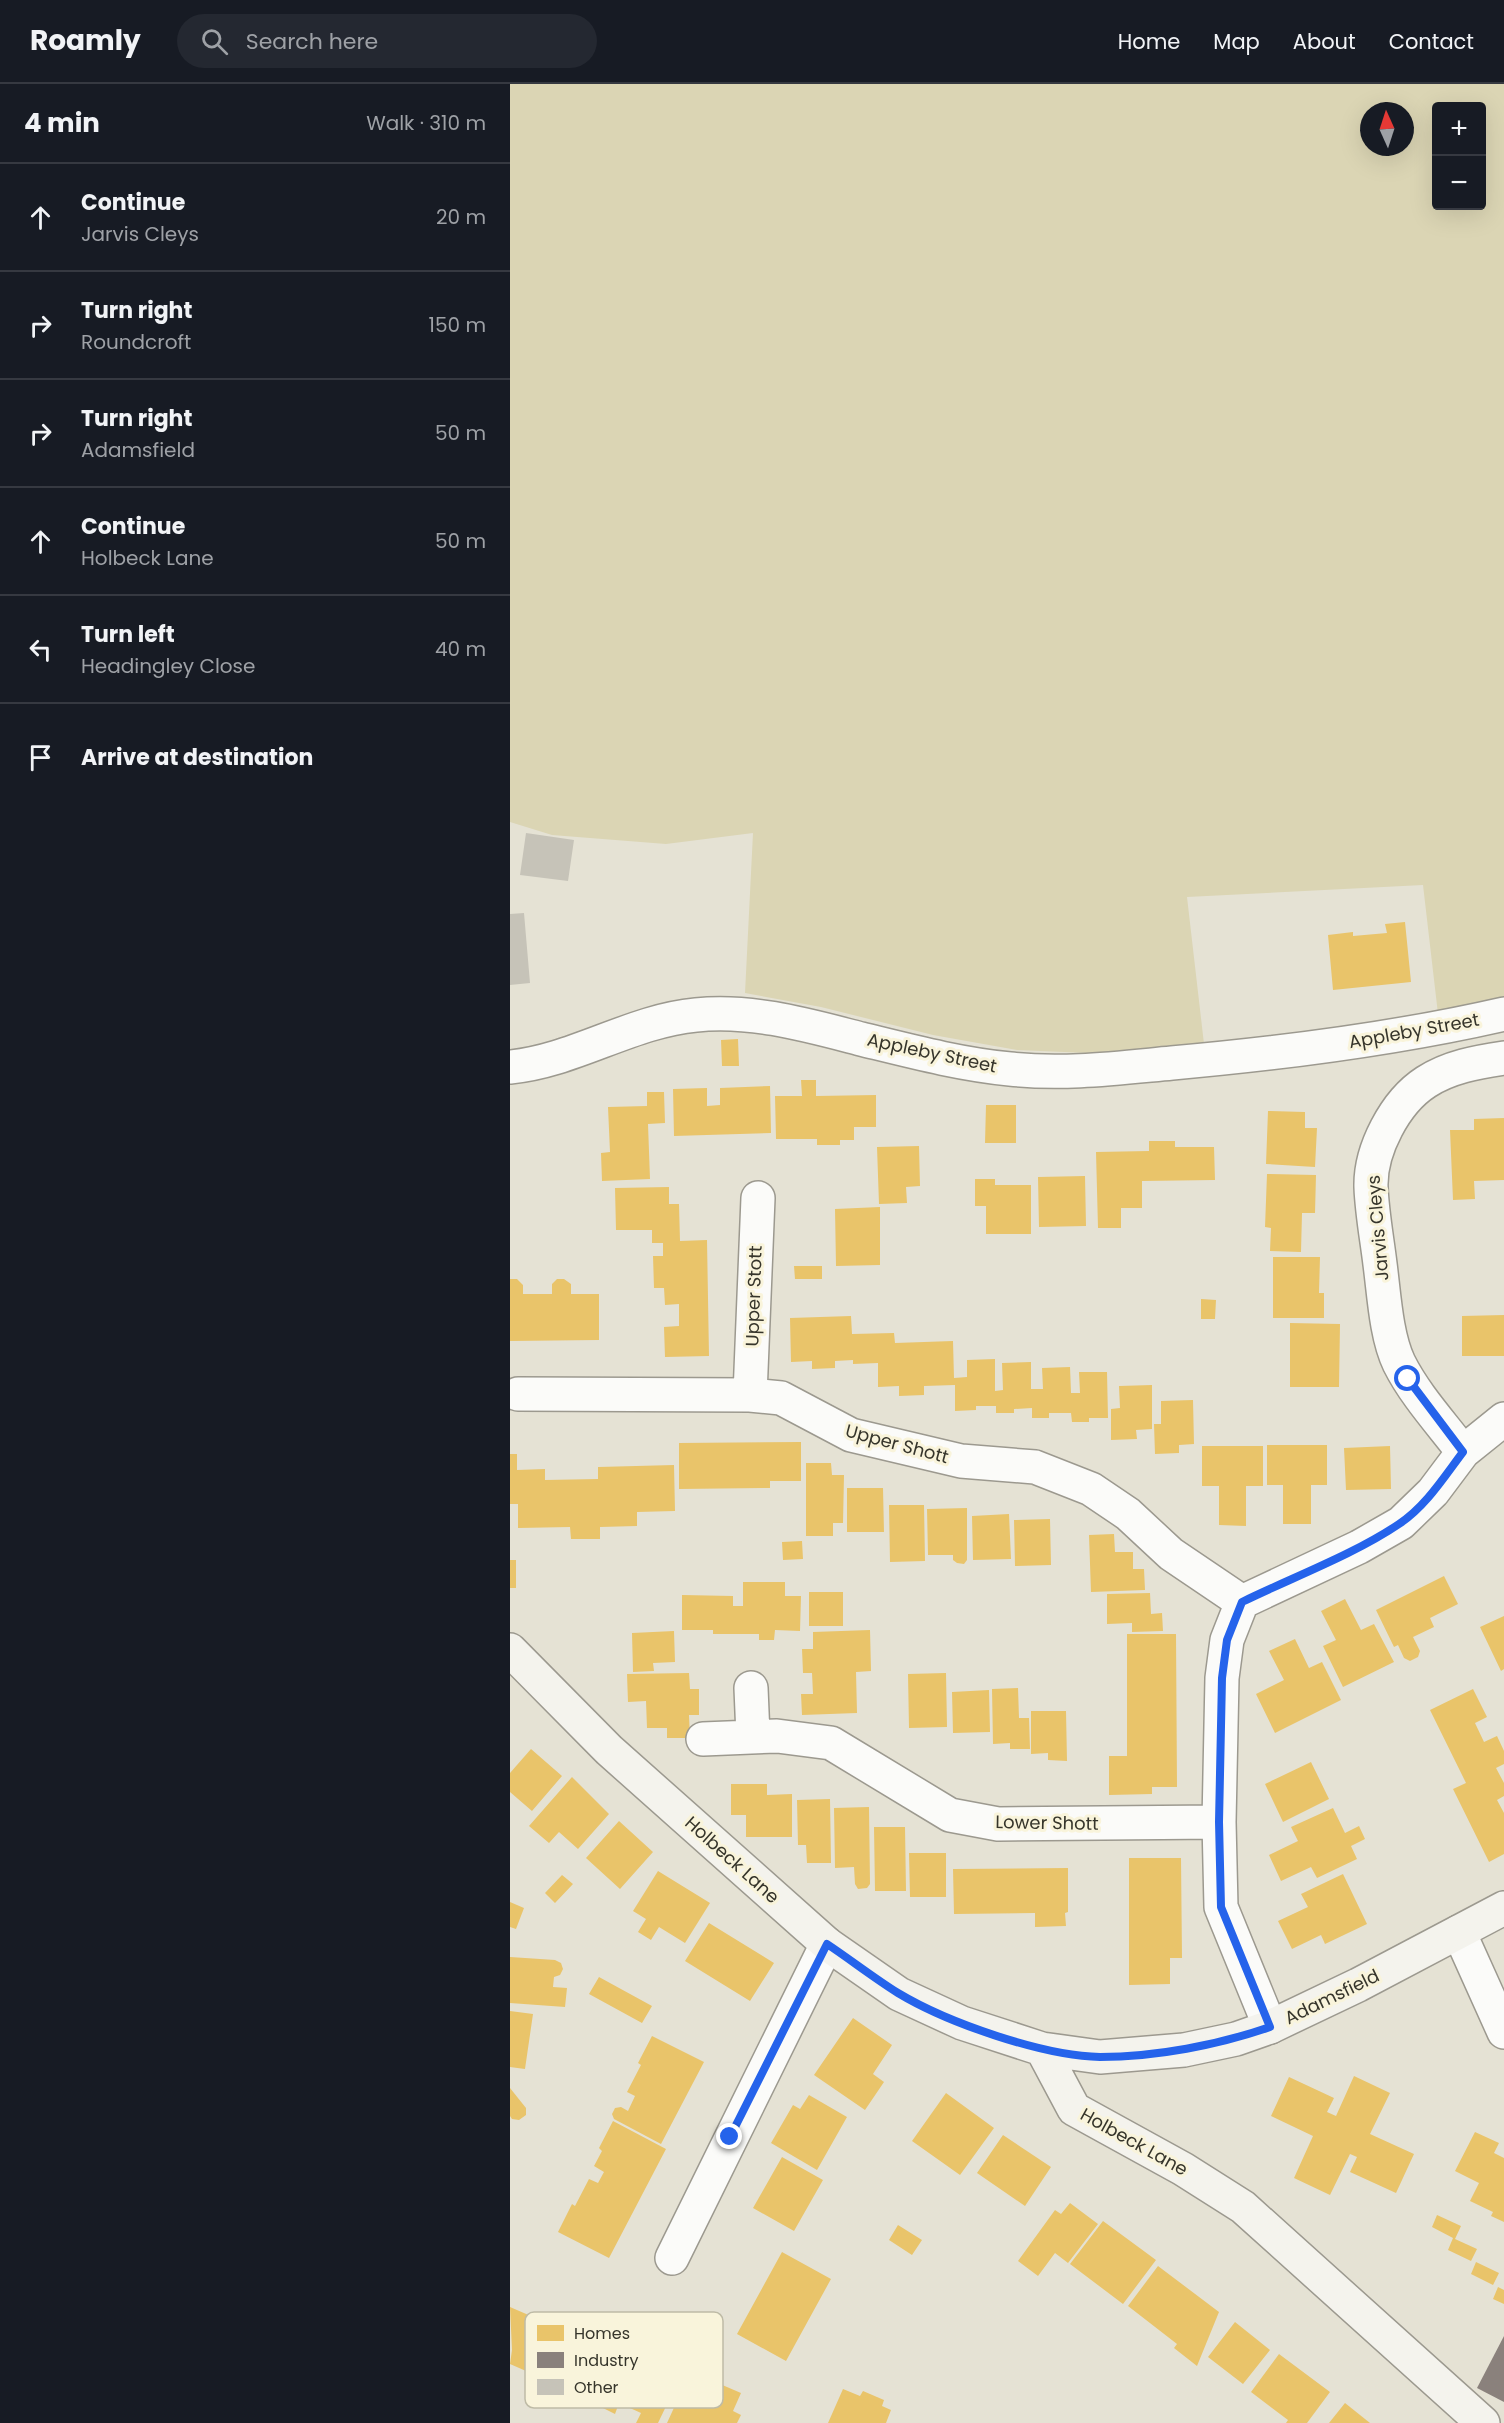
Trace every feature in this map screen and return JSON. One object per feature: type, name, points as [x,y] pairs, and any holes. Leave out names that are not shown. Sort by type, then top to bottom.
[{"type":"street","name":"Appleby Street","points":[[510,1067],[552,1059],[650,1024],[695,1015],[769,1018],[956,1062],[1012,1070],[1070,1072],[1206,1060],[1384,1038],[1504,1014]]},
{"type":"street","name":"Jarvis Cleys","points":[[1463,1452],[1420,1397],[1398,1360],[1391,1335],[1379,1254],[1371,1187],[1372,1169],[1385,1130],[1403,1105],[1424,1083],[1444,1072],[1504,1058]]},
{"type":"street","name":"Upper Stott","points":[[750,1395],[758,1198]]},
{"type":"street","name":"Upper Shott","points":[[518,1394],[750,1395],[781,1398],[851,1435],[962,1461],[1035,1467],[1091,1489],[1128,1515],[1171,1554],[1242,1602]]},
{"type":"street","points":[[1270,2027],[1221,1907],[1219,1822],[1222,1678],[1227,1640],[1242,1602],[1359,1547],[1401,1523],[1433,1492],[1463,1452],[1504,1419]]},
{"type":"street","name":"Holbeck Lane","points":[[510,1650],[609,1750],[827,1944],[899,1994],[962,2023],[1042,2049],[1074,2109],[1183,2169],[1243,2206],[1483,2423]]},
{"type":"street","points":[[751,1688],[753,1736]]},
{"type":"street","name":"Lower Shott","points":[[703,1739],[777,1736],[831,1743],[950,1815],[998,1824],[1219,1822]]},
{"type":"street","name":"Adamsfield","points":[[1042,2049],[1100,2057],[1184,2050],[1236,2039],[1270,2027],[1358,1985],[1504,1908]]},
{"type":"street","points":[[1459,1932],[1504,2032]]},
{"type":"street","points":[[672,2258],[827,1944]]},
{"type":"shaded area","points":[[510,84],[1504,84],[1504,999],[1438,1014],[1423,885],[1187,897],[1204,1044],[1112,1054],[1017,1050],[933,1035],[821,1007],[745,993],[753,833],[666,844],[552,835],[510,822]]},
{"type":"building: Homes","points":[[1405,922],[1411,982],[1333,990],[1328,935],[1353,932],[1353,936],[1387,933],[1385,924]]},
{"type":"building: Homes","points":[[738,1039],[739,1066],[722,1066],[721,1040]]},
{"type":"building: Homes","points":[[801,1080],[816,1080],[816,1096],[876,1095],[876,1127],[854,1127],[854,1140],[840,1140],[840,1145],[817,1145],[817,1139],[776,1139],[775,1096],[802,1096]]},
{"type":"building: Homes","points":[[770,1086],[771,1133],[674,1136],[673,1089],[707,1088],[707,1106],[720,1105],[720,1088]]},
{"type":"building: Homes","points":[[647,1092],[664,1092],[665,1123],[648,1124],[650,1179],[602,1181],[601,1153],[610,1152],[608,1107],[647,1106]]},
{"type":"building: Homes","points":[[986,1105],[1016,1105],[1016,1143],[985,1143]]},
{"type":"building: Homes","points":[[1268,1111],[1305,1112],[1305,1128],[1317,1128],[1315,1167],[1266,1164]]},
{"type":"building: Homes","points":[[1504,1118],[1504,1180],[1474,1181],[1475,1199],[1453,1200],[1450,1130],[1474,1130],[1474,1119]]},
{"type":"building: Homes","points":[[1149,1141],[1175,1141],[1175,1147],[1214,1147],[1215,1180],[1142,1181],[1142,1208],[1121,1208],[1121,1228],[1098,1228],[1096,1152],[1149,1151]]},
{"type":"building: Homes","points":[[919,1146],[920,1186],[906,1187],[907,1203],[879,1204],[877,1147]]},
{"type":"building: Homes","points":[[1267,1174],[1316,1175],[1315,1213],[1302,1213],[1301,1252],[1270,1251],[1271,1228],[1265,1227]]},
{"type":"building: Homes","points":[[1085,1176],[1086,1226],[1039,1227],[1038,1177]]},
{"type":"building: Homes","points":[[975,1179],[995,1179],[995,1185],[1031,1185],[1031,1234],[986,1234],[986,1206],[975,1206]]},
{"type":"building: Homes","points":[[669,1187],[669,1204],[679,1204],[680,1241],[707,1240],[709,1356],[665,1357],[664,1327],[679,1326],[679,1304],[665,1305],[664,1288],[654,1288],[653,1256],[663,1256],[663,1243],[652,1243],[652,1230],[616,1230],[615,1188]]},
{"type":"building: Homes","points":[[880,1207],[880,1265],[836,1266],[835,1209]]},
{"type":"building: Homes","points":[[1273,1257],[1320,1257],[1319,1293],[1324,1293],[1324,1318],[1273,1318]]},
{"type":"building: Homes","points":[[794,1266],[822,1266],[822,1279],[795,1279]]},
{"type":"building: Homes","points":[[510,1279],[517,1279],[523,1285],[523,1294],[552,1294],[552,1284],[557,1279],[564,1279],[571,1284],[571,1294],[599,1294],[599,1340],[510,1341]]},
{"type":"building: Homes","points":[[1201,1299],[1216,1300],[1215,1319],[1201,1319]]},
{"type":"building: Homes","points":[[1504,1315],[1504,1356],[1462,1356],[1462,1316]]},
{"type":"building: Homes","points":[[851,1316],[852,1334],[894,1333],[895,1343],[953,1341],[954,1378],[967,1377],[967,1360],[995,1359],[995,1391],[1003,1390],[1002,1363],[1031,1362],[1031,1389],[1043,1389],[1042,1368],[1070,1367],[1071,1393],[1080,1393],[1079,1372],[1107,1372],[1108,1418],[1089,1418],[1089,1422],[1072,1422],[1071,1413],[1049,1413],[1049,1418],[1032,1418],[1032,1408],[1014,1409],[1014,1413],[996,1413],[996,1406],[976,1406],[976,1410],[955,1411],[955,1385],[924,1386],[924,1395],[899,1396],[899,1386],[878,1387],[878,1363],[853,1364],[853,1360],[835,1361],[835,1368],[812,1369],[812,1361],[791,1362],[790,1318]]},
{"type":"building: Homes","points":[[1290,1323],[1340,1324],[1339,1387],[1290,1387]]},
{"type":"building: Homes","points":[[1152,1385],[1152,1429],[1136,1430],[1137,1439],[1111,1440],[1111,1409],[1120,1408],[1119,1386]]},
{"type":"building: Homes","points":[[1193,1400],[1194,1444],[1179,1445],[1179,1453],[1155,1454],[1154,1424],[1161,1424],[1161,1401]]},
{"type":"building: Homes","points":[[801,1442],[801,1481],[770,1481],[770,1488],[679,1489],[679,1443]]},
{"type":"building: Homes","points":[[1267,1445],[1327,1445],[1327,1485],[1311,1485],[1311,1524],[1283,1524],[1283,1485],[1267,1485]]},
{"type":"building: Homes","points":[[1202,1446],[1263,1446],[1263,1486],[1246,1486],[1246,1526],[1219,1525],[1219,1486],[1202,1486]]},
{"type":"building: Homes","points":[[1390,1446],[1391,1489],[1346,1490],[1344,1448]]},
{"type":"building: Homes","points":[[510,1454],[517,1454],[517,1470],[545,1469],[545,1480],[598,1479],[598,1467],[674,1465],[675,1511],[637,1512],[637,1526],[600,1527],[600,1539],[571,1539],[570,1527],[518,1528],[518,1504],[510,1504]]},
{"type":"building: Homes","points":[[806,1463],[831,1463],[832,1475],[844,1475],[843,1523],[833,1523],[833,1536],[806,1536]]},
{"type":"building: Homes","points":[[847,1488],[883,1488],[884,1532],[847,1532]]},
{"type":"building: Homes","points":[[889,1505],[924,1505],[925,1561],[890,1562]]},
{"type":"building: Homes","points":[[967,1508],[967,1560],[964,1564],[953,1560],[953,1555],[928,1555],[927,1509]]},
{"type":"building: Homes","points":[[1009,1514],[1011,1559],[973,1560],[972,1516]]},
{"type":"building: Homes","points":[[1050,1519],[1051,1565],[1015,1566],[1014,1520]]},
{"type":"building: Homes","points":[[1114,1534],[1115,1552],[1133,1552],[1133,1569],[1144,1569],[1145,1590],[1091,1592],[1089,1535]]},
{"type":"building: Homes","points":[[802,1541],[803,1559],[783,1560],[782,1542]]},
{"type":"building: Homes","points":[[510,1560],[516,1560],[516,1588],[510,1588]]},
{"type":"building: Homes","points":[[1444,1576],[1458,1604],[1430,1618],[1434,1627],[1413,1637],[1420,1651],[1418,1657],[1410,1661],[1404,1658],[1398,1645],[1394,1647],[1376,1610]]},
{"type":"building: Homes","points":[[743,1582],[785,1582],[785,1596],[801,1596],[800,1631],[775,1630],[774,1640],[759,1640],[759,1634],[713,1634],[713,1630],[682,1630],[682,1595],[733,1596],[733,1606],[743,1606]]},
{"type":"building: Homes","points":[[809,1592],[843,1592],[843,1626],[809,1626]]},
{"type":"building: Homes","points":[[1150,1593],[1151,1614],[1162,1613],[1163,1631],[1132,1632],[1132,1623],[1107,1624],[1107,1594]]},
{"type":"building: Homes","points":[[1345,1599],[1361,1630],[1374,1624],[1394,1662],[1343,1687],[1323,1646],[1336,1640],[1321,1611]]},
{"type":"building: Homes","points":[[1504,1616],[1504,1669],[1501,1671],[1480,1627]]},
{"type":"building: Homes","points":[[870,1630],[871,1671],[856,1672],[857,1713],[802,1715],[801,1694],[813,1694],[812,1673],[803,1673],[802,1649],[813,1649],[813,1632]]},
{"type":"building: Homes","points":[[674,1631],[675,1662],[653,1663],[654,1671],[633,1672],[632,1633]]},
{"type":"building: Homes","points":[[1127,1634],[1176,1634],[1177,1787],[1152,1787],[1152,1794],[1109,1795],[1109,1756],[1127,1756]]},
{"type":"building: Homes","points":[[1295,1639],[1309,1668],[1322,1662],[1341,1700],[1275,1733],[1256,1694],[1284,1680],[1269,1651]]},
{"type":"building: Homes","points":[[689,1673],[690,1689],[699,1689],[699,1715],[689,1715],[690,1738],[667,1738],[667,1728],[647,1728],[646,1701],[628,1702],[627,1674]]},
{"type":"building: Homes","points":[[946,1673],[947,1727],[909,1728],[908,1674]]},
{"type":"building: Homes","points":[[1018,1688],[1019,1718],[1029,1718],[1030,1749],[1010,1749],[1010,1743],[993,1744],[992,1689]]},
{"type":"building: Homes","points":[[1473,1689],[1487,1717],[1475,1723],[1484,1742],[1497,1736],[1504,1751],[1504,1764],[1496,1768],[1504,1783],[1504,1796],[1497,1800],[1504,1813],[1504,1854],[1489,1862],[1453,1789],[1466,1783],[1430,1710]]},
{"type":"building: Homes","points":[[989,1690],[990,1732],[953,1733],[952,1692]]},
{"type":"building: Homes","points":[[1031,1711],[1066,1711],[1067,1761],[1048,1760],[1048,1753],[1031,1754]]},
{"type":"building: Homes","points":[[531,1749],[562,1776],[532,1811],[510,1792],[510,1773]]},
{"type":"building: Homes","points":[[1311,1762],[1329,1799],[1283,1822],[1265,1784]]},
{"type":"building: Homes","points":[[572,1777],[609,1814],[578,1849],[559,1832],[549,1843],[529,1826]]},
{"type":"building: Homes","points":[[731,1784],[767,1784],[767,1795],[792,1794],[792,1837],[746,1837],[746,1815],[731,1815]]},
{"type":"building: Homes","points":[[830,1799],[831,1863],[807,1863],[806,1845],[798,1845],[797,1800]]},
{"type":"building: Homes","points":[[869,1807],[870,1884],[867,1888],[858,1889],[855,1884],[854,1867],[835,1868],[834,1808]]},
{"type":"building: Homes","points":[[1333,1808],[1345,1833],[1359,1826],[1365,1839],[1351,1846],[1357,1859],[1317,1878],[1311,1867],[1281,1881],[1269,1855],[1298,1841],[1291,1827]]},
{"type":"building: Homes","points":[[619,1821],[653,1852],[620,1889],[586,1858]]},
{"type":"building: Homes","points":[[874,1827],[905,1827],[906,1891],[875,1891]]},
{"type":"building: Homes","points":[[909,1853],[946,1853],[946,1897],[910,1897]]},
{"type":"building: Homes","points":[[1129,1858],[1181,1858],[1182,1958],[1170,1958],[1170,1984],[1129,1985]]},
{"type":"building: Homes","points":[[1068,1868],[1066,1926],[1035,1927],[1035,1913],[954,1914],[953,1869]]},
{"type":"building: Homes","points":[[658,1871],[710,1903],[685,1943],[659,1927],[651,1940],[638,1932],[646,1919],[633,1911]]},
{"type":"building: Homes","points":[[1343,1874],[1367,1924],[1325,1944],[1321,1935],[1292,1949],[1278,1921],[1308,1907],[1301,1894]]},
{"type":"building: Homes","points":[[562,1875],[573,1884],[555,1903],[545,1893]]},
{"type":"building: Homes","points":[[510,1902],[524,1908],[516,1929],[510,1927]]},
{"type":"building: Homes","points":[[709,1923],[774,1963],[750,2001],[685,1961]]},
{"type":"building: Homes","points":[[510,1957],[555,1960],[561,1963],[563,1969],[560,1975],[554,1977],[553,1987],[567,1988],[565,2007],[510,2003]]},
{"type":"building: Homes","points":[[599,1977],[652,2006],[642,2023],[589,1994]]},
{"type":"building: Homes","points":[[510,2011],[533,2014],[525,2069],[510,2067]]},
{"type":"building: Homes","points":[[853,2018],[892,2045],[873,2074],[884,2082],[865,2110],[814,2075]]},
{"type":"building: Homes","points":[[652,2036],[704,2062],[661,2144],[614,2119],[612,2114],[615,2108],[621,2107],[628,2111],[635,2096],[627,2092]]},
{"type":"building: Homes","points":[[1354,2076],[1390,2093],[1370,2134],[1414,2154],[1396,2193],[1350,2172],[1357,2157],[1350,2154],[1330,2195],[1294,2178],[1313,2136],[1271,2116],[1289,2077],[1334,2098],[1327,2112],[1336,2116]]},
{"type":"building: Homes","points":[[510,2088],[526,2108],[526,2115],[519,2120],[512,2119],[510,2116]]},
{"type":"building: Homes","points":[[946,2093],[994,2128],[960,2175],[912,2141]]},
{"type":"building: Homes","points":[[809,2095],[847,2117],[817,2170],[771,2143],[793,2105],[800,2109]]},
{"type":"building: Homes","points":[[613,2121],[666,2149],[609,2258],[558,2232],[572,2204],[575,2206],[589,2179],[598,2183],[604,2172],[594,2166],[602,2151],[599,2148]]},
{"type":"building: Homes","points":[[1475,2132],[1499,2143],[1494,2153],[1504,2158],[1504,2222],[1491,2216],[1493,2212],[1470,2201],[1479,2183],[1455,2171]]},
{"type":"building: Homes","points":[[1003,2135],[1051,2167],[1025,2206],[977,2173]]},
{"type":"building: Homes","points":[[782,2157],[823,2180],[794,2231],[753,2208]]},
{"type":"building: Homes","points":[[1070,2203],[1098,2224],[1068,2263],[1055,2253],[1038,2276],[1018,2261],[1055,2210],[1061,2214]]},
{"type":"building: Homes","points":[[1437,2215],[1461,2226],[1455,2239],[1477,2249],[1471,2261],[1448,2250],[1453,2238],[1432,2227]]},
{"type":"building: Homes","points":[[1103,2221],[1156,2260],[1123,2304],[1070,2264]]},
{"type":"building: Homes","points":[[898,2225],[922,2240],[912,2255],[889,2240]]},
{"type":"building: Homes","points":[[782,2252],[831,2279],[786,2361],[737,2334]]},
{"type":"building: Homes","points":[[1476,2262],[1499,2273],[1493,2285],[1471,2274]]},
{"type":"building: Homes","points":[[1158,2266],[1219,2312],[1197,2366],[1174,2348],[1177,2344],[1128,2306]]},
{"type":"building: Homes","points":[[1498,2287],[1504,2290],[1504,2304],[1493,2299]]},
{"type":"building: Homes","points":[[510,2307],[525,2313],[525,2371],[510,2364],[512,2350]]},
{"type":"building: Homes","points":[[1235,2322],[1270,2350],[1243,2384],[1208,2357]]},
{"type":"building: Homes","points":[[1279,2354],[1330,2392],[1307,2423],[1286,2423],[1288,2420],[1251,2392]]},
{"type":"building: Homes","points":[[723,2385],[741,2393],[733,2411],[741,2415],[737,2423],[667,2423],[674,2408],[723,2408]]},
{"type":"building: Homes","points":[[843,2389],[860,2396],[863,2391],[884,2400],[882,2406],[891,2410],[886,2423],[828,2423]]},
{"type":"building: Homes","points":[[1345,2403],[1370,2423],[1329,2423]]},
{"type":"building: Homes","points":[[603,2408],[617,2408],[615,2414]]},
{"type":"building: Homes","points":[[630,2408],[665,2408],[658,2423],[636,2423],[641,2413]]},
{"type":"building: Industry","points":[[1504,2336],[1504,2402],[1477,2388]]},
{"type":"building: Other","points":[[526,833],[574,840],[568,881],[520,875]]},
{"type":"building: Other","points":[[524,913],[530,983],[510,985],[510,914]]},
{"type":"route","points":[[730,2137],[827,1944],[899,1994],[962,2023],[1042,2049],[1100,2057],[1184,2050],[1236,2039],[1270,2027],[1221,1907],[1219,1822],[1222,1678],[1227,1640],[1242,1602],[1359,1547],[1401,1523],[1433,1492],[1463,1452],[1408,1379]]}]
